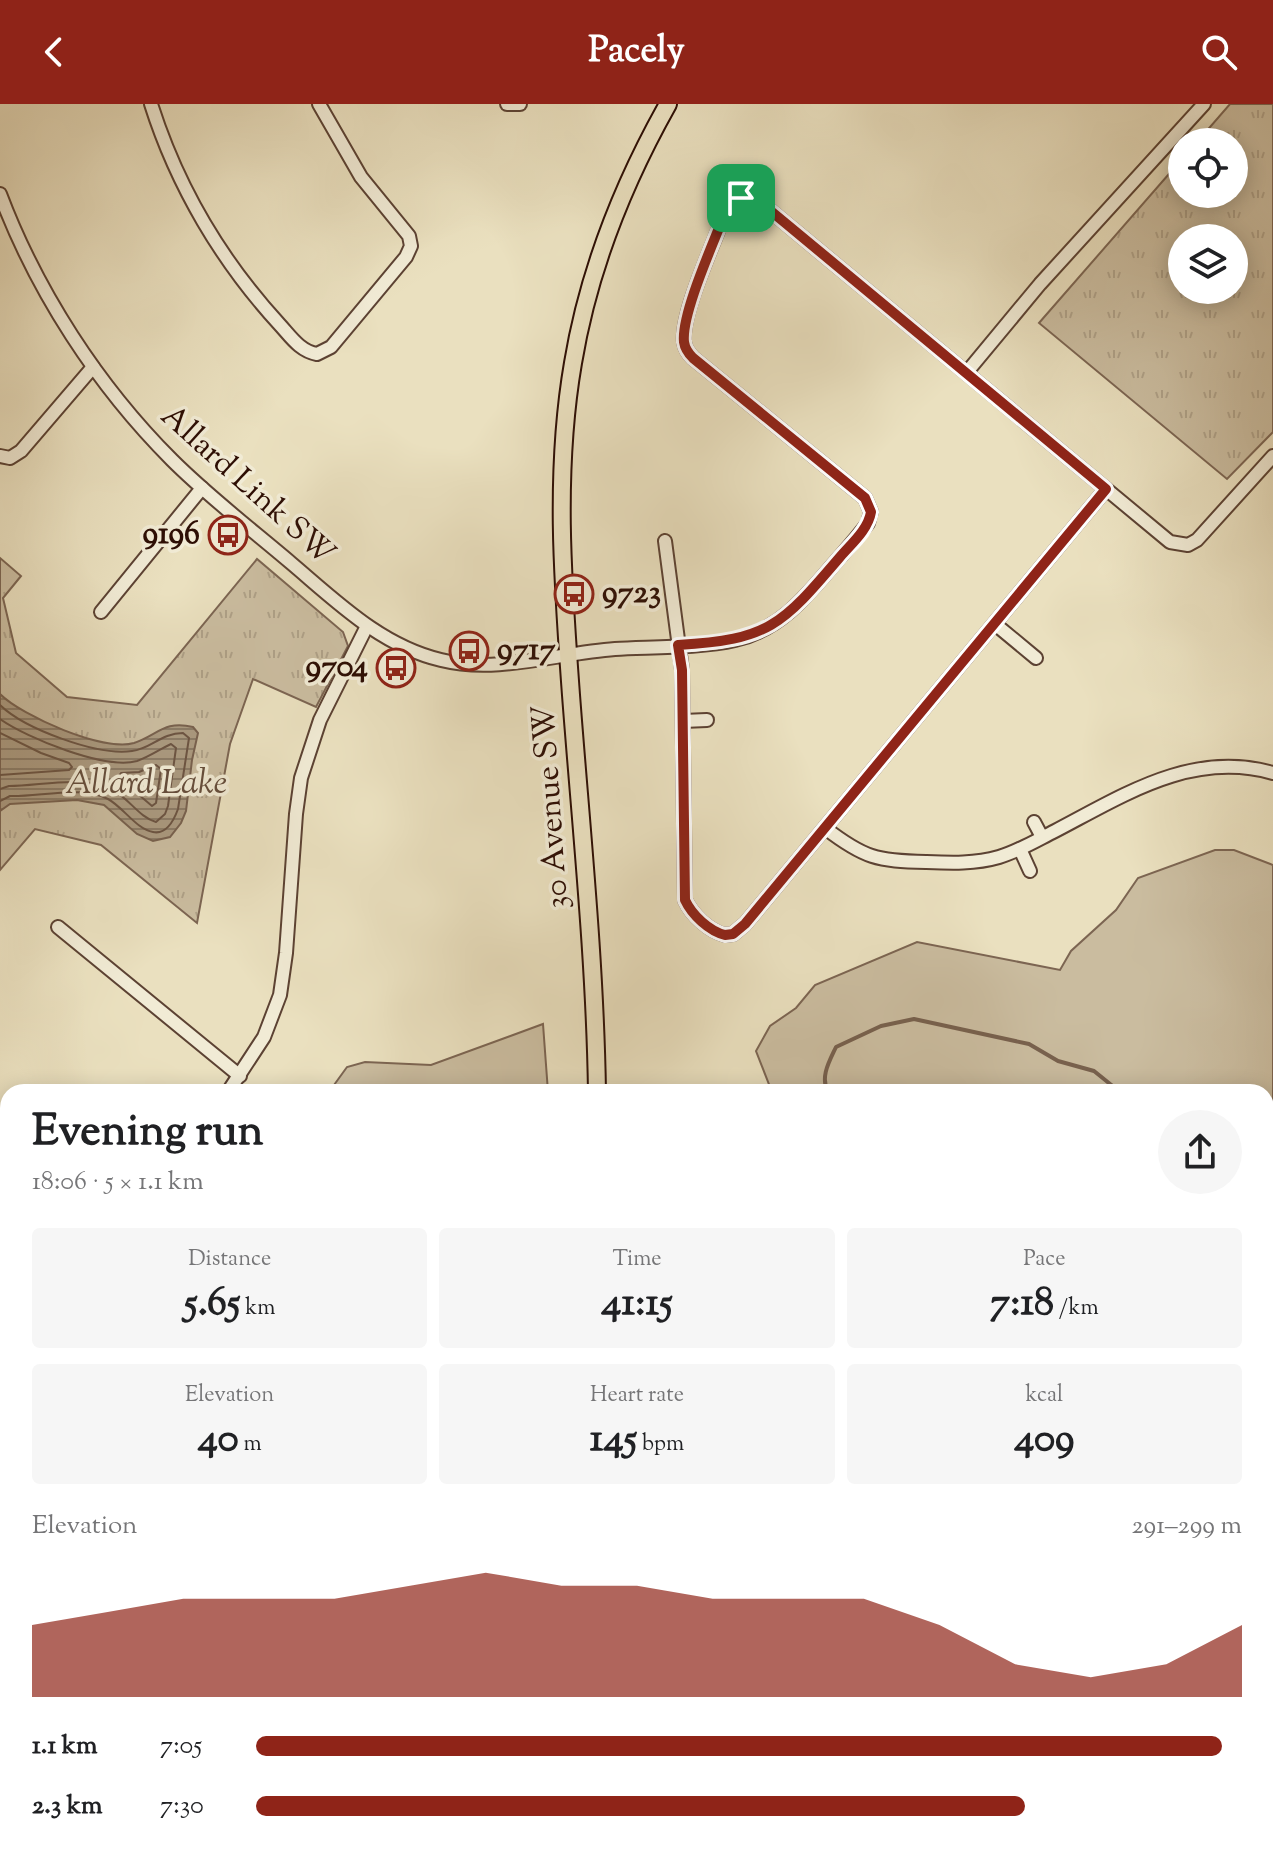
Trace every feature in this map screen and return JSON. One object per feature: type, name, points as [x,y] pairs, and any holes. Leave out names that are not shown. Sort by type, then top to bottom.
[{"type":"main road","name":"30 Avenue SW","points":[[597,1084],[591,943],[568,653],[561,520],[565,423],[573,364],[590,289],[633,171],[668,104]]},
{"type":"street","points":[[151,104],[179,173],[215,242],[274,318],[302,348],[317,354],[331,347],[406,257],[411,246],[407,232],[348,158],[319,104]]},
{"type":"street","points":[[507,104],[520,104]]},
{"type":"street","points":[[1204,104],[1040,284],[967,372],[1170,542],[1188,545],[1204,534],[1273,456]]},
{"type":"street","name":"Allard Link SW","points":[[0,194],[35,272],[93,367],[147,434],[202,488],[367,626],[422,655],[456,664],[487,664],[568,653],[736,640],[759,632],[785,617],[804,599],[854,541],[871,515],[865,498],[693,358],[686,349],[684,332],[690,307],[731,204],[747,197],[759,202],[967,372]]},
{"type":"street","points":[[0,456],[10,458],[21,451],[93,367]]},
{"type":"street","points":[[101,612],[202,488]]},
{"type":"street","points":[[665,541],[682,670],[685,900],[691,910],[714,931],[725,935],[739,930],[1106,489]]},
{"type":"street","points":[[995,624],[1036,658]]},
{"type":"street","points":[[234,1084],[264,1037],[280,995],[296,814],[306,762],[320,720],[367,626]]},
{"type":"street","points":[[683,721],[707,720]]},
{"type":"street","points":[[825,828],[859,852],[892,862],[978,862],[1020,849],[1170,774],[1213,766],[1273,773]]},
{"type":"street","points":[[1034,822],[1042,837]]},
{"type":"street","points":[[1020,849],[1030,871]]},
{"type":"street","points":[[58,927],[240,1076]]},
{"type":"green space","points":[[1230,104],[1273,104],[1273,432],[1227,479],[1039,323],[1168,175],[1168,208],[1248,208],[1248,128],[1209,128]]},
{"type":"green space","points":[[0,558],[21,576],[3,598],[16,653],[67,697],[137,705],[257,559],[343,632],[348,646],[316,707],[253,679],[230,744],[197,923],[101,845],[35,829],[0,870]]},
{"type":"green space","points":[[1215,850],[1234,850],[1273,865],[1273,1084],[769,1084],[756,1051],[770,1026],[796,1008],[815,985],[917,942],[1060,970],[1071,951],[1116,910],[1138,878]]},
{"type":"green space","points":[[543,1024],[547,1084],[335,1084],[347,1067],[365,1062],[431,1065]]},
{"type":"water","name":"Allard Lake","points":[[0,694],[44,722],[103,742],[134,743],[175,725],[193,727],[198,733],[186,811],[181,823],[170,837],[153,841],[137,834],[104,805],[77,800],[10,804],[0,811]]},
{"type":"waterway","points":[[826,1084],[828,1064],[836,1047],[881,1026],[914,1019],[1029,1044],[1058,1061],[1094,1071],[1110,1084]]},
{"type":"place","name":"9196","points":[[228,535]]},
{"type":"place","name":"9723","points":[[574,594]]},
{"type":"place","name":"9717","points":[[469,651]]},
{"type":"place","name":"9704","points":[[396,668]]},
{"type":"route","points":[[741,198],[752,198],[766,207],[1106,489],[745,924],[733,934],[725,935],[707,925],[685,900],[682,670],[678,645],[736,640],[759,632],[785,617],[864,529],[871,512],[865,498],[693,358],[686,349],[684,332],[695,293],[725,213],[735,200],[741,198]]}]
